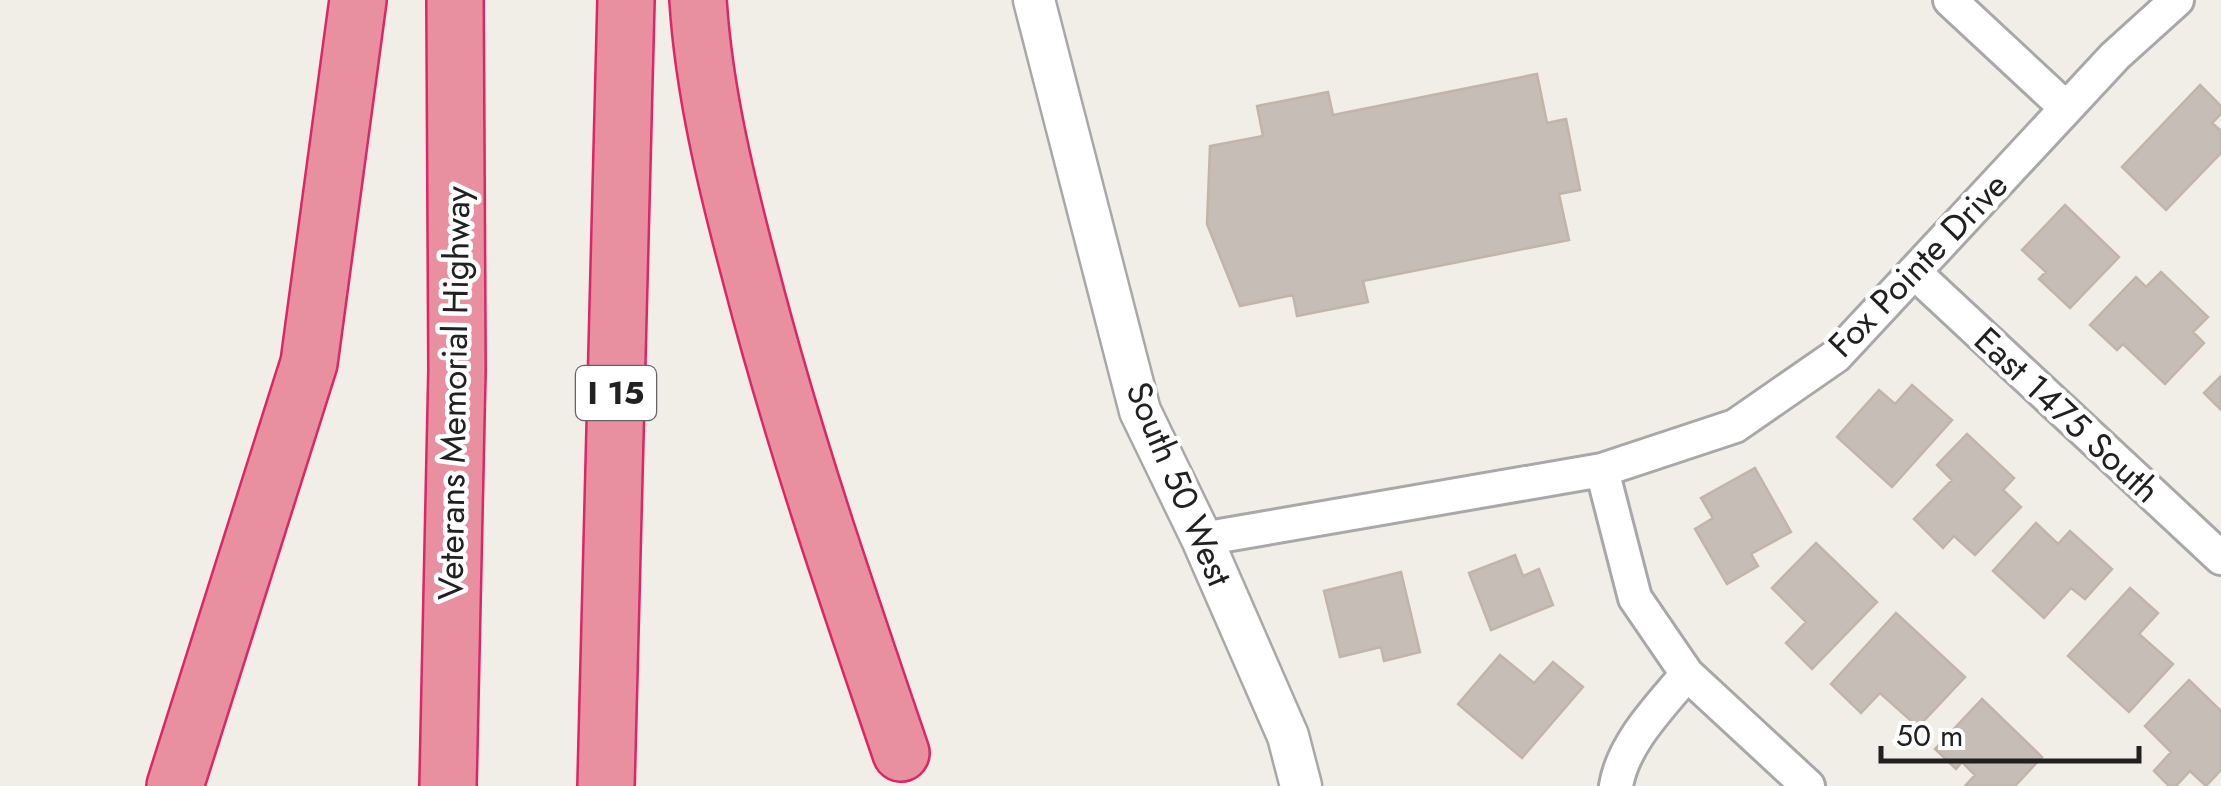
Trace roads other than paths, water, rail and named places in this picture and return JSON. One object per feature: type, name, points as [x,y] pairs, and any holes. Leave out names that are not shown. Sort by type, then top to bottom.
[{"type":"highway","points":[[174,786],[309,364],[358,0]]},
{"type":"highway","name":"Veterans Memorial Highway","points":[[448,786],[457,370],[455,0]]},
{"type":"highway","name":"I 15","points":[[606,786],[626,0]]},
{"type":"highway","points":[[698,0],[701,46],[732,203],[791,428],[902,754]]},
{"type":"street","name":"South 50 West","points":[[1034,0],[1140,411],[1202,539],[1288,736],[1301,786]]},
{"type":"street","points":[[1950,0],[2066,108]]},
{"type":"street","name":"Fox Pointe Drive","points":[[1202,539],[1602,470],[1735,426],[1836,356],[2066,108],[2177,0]]},
{"type":"street","name":"East 1475 South","points":[[1914,272],[2221,558]]},
{"type":"street","points":[[1602,470],[1635,598],[1687,674],[1808,786]]},
{"type":"street","points":[[1616,786],[1619,770],[1645,725],[1687,674]]}]
